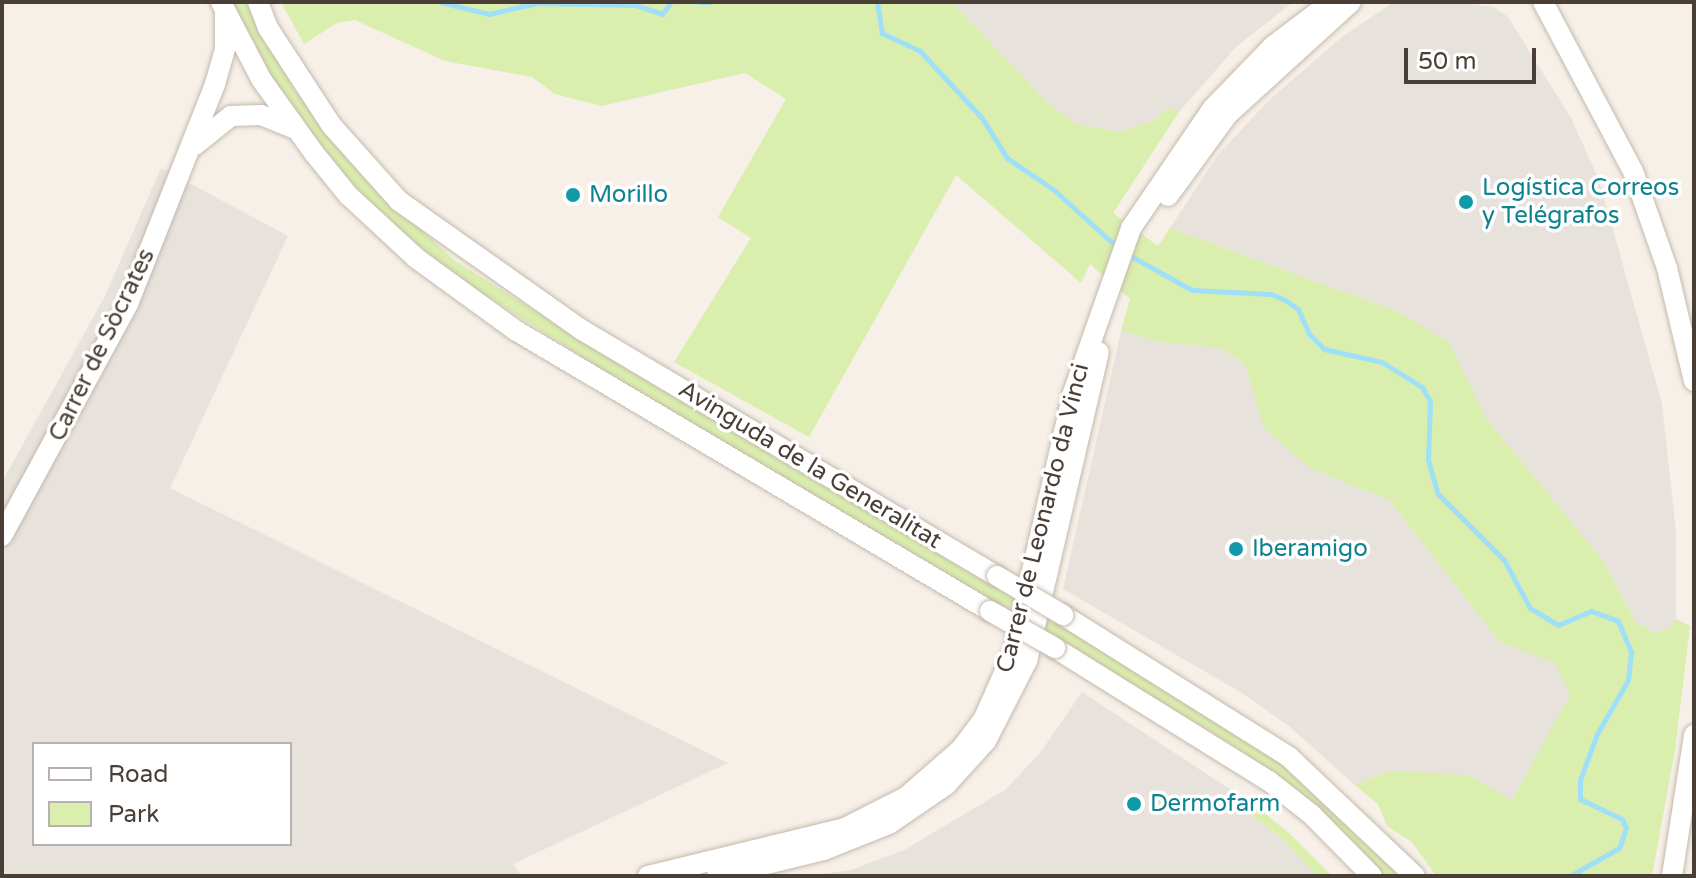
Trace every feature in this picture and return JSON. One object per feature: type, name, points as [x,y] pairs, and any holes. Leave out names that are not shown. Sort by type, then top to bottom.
[{"type":"street","name":"Avinguda de la Generalitat","points":[[258,2],[268,28],[332,126],[399,201],[582,330],[1063,615],[1289,757],[1415,876]]},
{"type":"street","points":[[1137,232],[1213,108],[1273,46],[1331,2]]},
{"type":"street","points":[[1137,232],[1228,114],[1351,2]]},
{"type":"street","points":[[1543,2],[1633,171],[1672,283],[1694,381]]},
{"type":"street","name":"Avinguda de la Generalitat","points":[[223,8],[261,79],[297,130],[376,223],[515,330],[1055,648],[1269,781],[1311,814],[1372,876]]},
{"type":"street","name":"Carrer de Sòcrates","points":[[2,536],[115,330],[192,148],[221,65],[223,8]]},
{"type":"street","name":"Carrer de Sòcrates","points":[[192,148],[205,133],[231,116],[261,115],[297,130]]},
{"type":"street","name":"Carrer de Leonardo da Vinci","points":[[648,876],[845,828],[906,797],[961,749],[984,718],[1013,653],[1073,393],[1137,232]]},
{"type":"street","name":"Carrer de Leonardo da Vinci","points":[[717,876],[824,850],[889,824],[946,785],[986,741],[1027,661],[1111,292]]},
{"type":"street","points":[[1672,876],[1694,735]]},
{"type":"shaded area","points":[[952,2],[1293,2],[1236,47],[1179,112],[1168,107],[1156,119],[1122,132],[1077,124],[1048,103]]},
{"type":"shaded area","points":[[1394,2],[1458,2],[1494,7],[1508,17],[1571,118],[1599,180],[1662,404],[1676,532],[1676,619],[1668,629],[1654,633],[1635,621],[1602,559],[1485,417],[1448,342],[1399,312],[1170,228],[1217,156],[1269,100],[1343,36]]},
{"type":"shaded area","points":[[161,168],[288,236],[170,488],[728,763],[513,864],[521,876],[2,876],[2,482],[105,296]]},
{"type":"shaded area","points":[[1121,331],[1161,342],[1221,348],[1245,364],[1265,428],[1309,468],[1389,500],[1499,641],[1556,663],[1571,695],[1512,800],[1388,771],[1355,785],[1290,727],[1242,693],[1063,589]]},
{"type":"shaded area","points":[[1082,692],[1257,807],[1253,816],[1285,841],[1316,876],[808,876],[851,870],[904,850],[1005,790],[1040,753]]},
{"type":"green space","points":[[231,2],[245,2],[295,91],[362,175],[454,260],[622,366],[1165,688],[1289,768],[1401,876],[1383,876],[1278,775],[1229,743],[625,384],[449,272],[369,202],[332,160],[281,93]]},
{"type":"green space","points":[[281,2],[952,2],[1048,103],[1077,124],[1122,132],[1156,119],[1168,107],[1179,112],[1113,213],[1158,246],[1170,228],[1399,312],[1449,342],[1485,417],[1602,559],[1635,621],[1655,633],[1668,629],[1676,619],[1690,626],[1675,750],[1652,876],[1436,876],[1412,842],[1387,826],[1378,804],[1355,785],[1388,771],[1469,775],[1512,800],[1570,695],[1556,664],[1499,641],[1389,500],[1309,468],[1264,428],[1245,364],[1221,348],[1161,342],[1121,331],[1130,299],[1090,264],[1081,283],[956,175],[809,437],[674,362],[751,238],[718,217],[786,99],[745,73],[601,106],[555,94],[532,77],[445,61],[355,20],[337,23],[304,44]]},
{"type":"green space","points":[[1257,807],[1290,834],[1332,876],[1316,876],[1285,841],[1253,816]]},
{"type":"waterway","points":[[440,2],[489,14],[537,3],[635,5],[662,14],[671,2]]},
{"type":"waterway","points":[[699,2],[710,2]]},
{"type":"waterway","points":[[877,2],[882,33],[920,51],[982,118],[1007,158],[1054,190],[1117,247]]},
{"type":"waterway","points":[[1129,255],[1192,290],[1271,294],[1285,300],[1298,309],[1309,334],[1324,349],[1382,362],[1422,387],[1430,401],[1428,460],[1438,494],[1504,560],[1530,608],[1558,625],[1591,611],[1618,621],[1631,652],[1628,680],[1597,734],[1580,780],[1580,799],[1622,819],[1626,828],[1619,848],[1570,876]]},
{"type":"place","name":"Morillo","points":[[573,195]]},
{"type":"place","name":"Logística Correos y Telégrafos","points":[[1466,202]]},
{"type":"place","name":"Iberamigo","points":[[1236,549]]},
{"type":"place","name":"Dermofarm","points":[[1134,804]]}]
